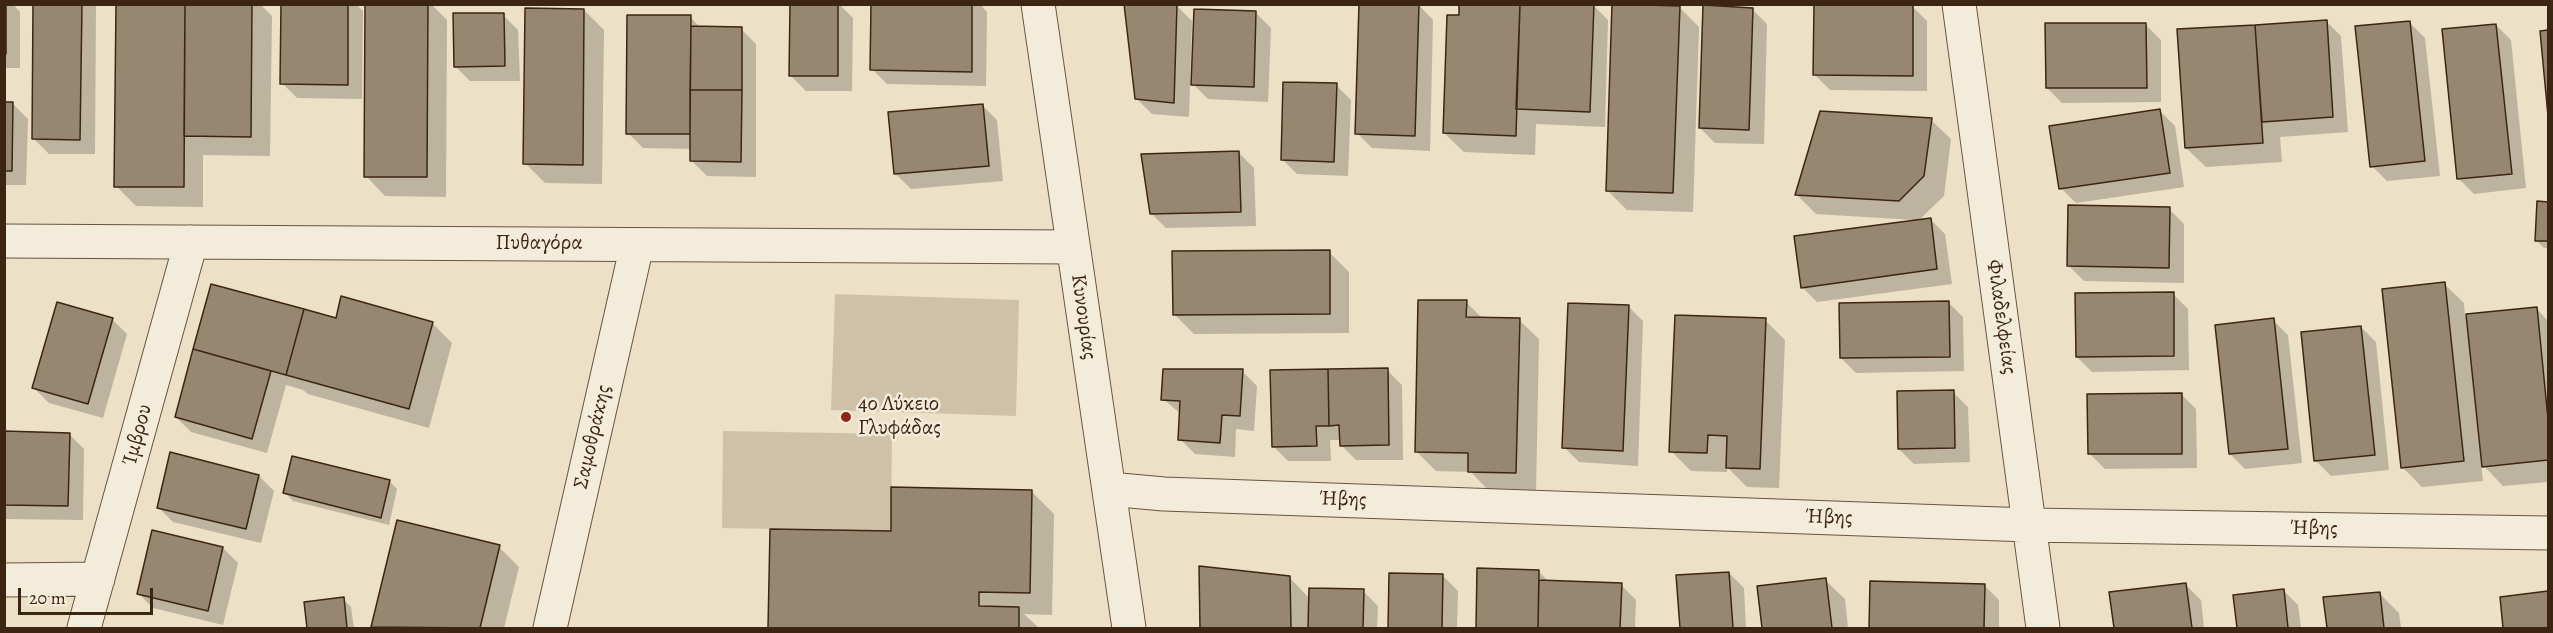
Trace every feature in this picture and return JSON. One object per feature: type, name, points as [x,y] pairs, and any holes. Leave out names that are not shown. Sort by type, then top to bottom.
[{"type":"street","name":"Κυνουρίας","points":[[1038,4],[1129,628]]},
{"type":"street","name":"Φιλαδελφείας","points":[[1959,4],[2043,628]]},
{"type":"street","name":"Πυθαγόρα","points":[[4,241],[1073,247]]},
{"type":"street","name":"Ίμβρου","points":[[84,628],[191,242]]},
{"type":"street","name":"Σαμοθράκης","points":[[550,628],[637,245]]},
{"type":"street","name":"Ήβης","points":[[1109,489],[1164,494],[2029,525],[2548,533]]},
{"type":"street","points":[[4,580],[98,579]]},
{"type":"shaded area","points":[[835,294],[1019,300],[1016,416],[831,410]]},
{"type":"shaded area","points":[[723,431],[892,434],[891,531],[722,528]]},
{"type":"building","points":[[4,4],[6,4],[6,54],[4,54]]},
{"type":"building","points":[[33,4],[82,4],[80,140],[32,139]]},
{"type":"building","points":[[116,4],[185,4],[184,187],[114,187]]},
{"type":"building","points":[[185,4],[252,4],[251,137],[184,136]]},
{"type":"building","points":[[281,4],[348,4],[348,85],[280,84]]},
{"type":"building","points":[[365,4],[428,4],[427,177],[364,177]]},
{"type":"building","points":[[790,4],[838,4],[838,76],[789,76]]},
{"type":"building","points":[[871,4],[972,4],[972,72],[870,70]]},
{"type":"building","points":[[1124,4],[1177,5],[1174,103],[1135,99]]},
{"type":"building","points":[[1359,4],[1419,4],[1415,136],[1355,134]]},
{"type":"building","points":[[1459,4],[1520,4],[1516,136],[1443,133],[1447,15],[1459,15]]},
{"type":"building","points":[[1520,4],[1594,4],[1590,112],[1516,109]]},
{"type":"building","points":[[1612,4],[1680,6],[1673,193],[1606,191]]},
{"type":"building","points":[[1814,4],[1913,5],[1913,76],[1813,75]]},
{"type":"building","points":[[1703,5],[1753,8],[1749,130],[1699,128]]},
{"type":"building","points":[[525,8],[584,9],[583,165],[523,164]]},
{"type":"building","points":[[1194,9],[1256,11],[1254,87],[1191,85]]},
{"type":"building","points":[[453,13],[504,13],[505,66],[454,67]]},
{"type":"building","points":[[627,15],[691,15],[690,134],[626,134]]},
{"type":"building","points":[[2327,20],[2333,117],[2262,122],[2255,25]]},
{"type":"building","points":[[2410,21],[2425,161],[2370,167],[2355,26]]},
{"type":"building","points":[[2045,23],[2146,23],[2147,88],[2046,88]]},
{"type":"building","points":[[2496,24],[2512,174],[2457,179],[2442,29]]},
{"type":"building","points":[[2255,25],[2263,143],[2185,148],[2177,29]]},
{"type":"building","points":[[691,26],[742,27],[742,90],[690,90]]},
{"type":"building","points":[[2548,30],[2548,116],[2540,31]]},
{"type":"building","points":[[1283,82],[1337,83],[1334,162],[1281,160]]},
{"type":"building","points":[[690,90],[742,90],[741,162],[690,161]]},
{"type":"building","points":[[4,102],[13,102],[12,171],[4,171]]},
{"type":"building","points":[[983,104],[989,166],[894,174],[888,112]]},
{"type":"building","points":[[2160,109],[2170,173],[2059,189],[2049,126]]},
{"type":"building","points":[[1820,111],[1932,118],[1924,176],[1899,201],[1795,195]]},
{"type":"building","points":[[1239,151],[1241,212],[1150,214],[1141,154]]},
{"type":"building","points":[[2537,201],[2548,202],[2548,241],[2535,241]]},
{"type":"building","points":[[2068,205],[2170,207],[2169,268],[2067,266]]},
{"type":"building","points":[[1931,218],[1937,269],[1801,288],[1794,236]]},
{"type":"building","points":[[1330,250],[1330,314],[1173,315],[1172,251]]},
{"type":"building","points":[[2445,282],[2464,461],[2401,468],[2382,289]]},
{"type":"building","points":[[211,284],[304,309],[286,375],[193,349]]},
{"type":"building","points":[[2174,292],[2174,356],[2076,357],[2075,293]]},
{"type":"building","points":[[341,296],[433,322],[409,409],[286,375],[304,309],[336,318]]},
{"type":"building","points":[[1418,300],[1467,300],[1466,317],[1520,318],[1516,473],[1468,472],[1468,453],[1415,452]]},
{"type":"building","points":[[1949,301],[1950,357],[1840,358],[1839,303]]},
{"type":"building","points":[[57,302],[113,318],[88,404],[32,388]]},
{"type":"building","points":[[1568,303],[1629,305],[1623,451],[1562,448]]},
{"type":"building","points":[[2537,307],[2548,419],[2548,460],[2482,467],[2466,314]]},
{"type":"building","points":[[1675,315],[1766,318],[1760,469],[1726,468],[1727,436],[1708,435],[1707,453],[1669,452]]},
{"type":"building","points":[[2274,318],[2288,449],[2229,454],[2215,325]]},
{"type":"building","points":[[2361,326],[2375,455],[2314,461],[2301,332]]},
{"type":"building","points":[[193,349],[271,371],[252,439],[175,417]]},
{"type":"building","points":[[1388,368],[1389,445],[1340,446],[1339,425],[1329,426],[1328,369]]},
{"type":"building","points":[[1163,369],[1243,369],[1240,416],[1222,415],[1220,443],[1178,440],[1180,401],[1161,400]]},
{"type":"building","points":[[1328,369],[1329,426],[1316,426],[1317,446],[1272,447],[1270,370]]},
{"type":"building","points":[[1954,390],[1955,448],[1898,449],[1897,391]]},
{"type":"building","points":[[2182,393],[2182,454],[2088,454],[2087,394]]},
{"type":"building","points":[[4,431],[70,433],[68,506],[4,505]]},
{"type":"building","points":[[170,452],[259,475],[246,529],[157,508]]},
{"type":"building","points":[[292,456],[390,480],[381,518],[283,493]]},
{"type":"building","points":[[891,487],[1032,490],[1030,593],[979,592],[979,606],[1019,607],[1019,628],[768,628],[770,529],[891,531]]},
{"type":"building","points":[[397,520],[500,545],[480,628],[371,627]]},
{"type":"building","points":[[152,530],[223,547],[208,611],[137,594]]},
{"type":"building","points":[[1199,566],[1290,576],[1291,628],[1200,628]]},
{"type":"building","points":[[1477,568],[1539,570],[1538,628],[1476,628]]},
{"type":"building","points":[[1729,572],[1733,628],[1680,628],[1676,575]]},
{"type":"building","points":[[1389,573],[1443,574],[1442,628],[1388,628]]},
{"type":"building","points":[[1826,578],[1832,628],[1762,628],[1757,586]]},
{"type":"building","points":[[1539,580],[1622,583],[1620,628],[1538,628]]},
{"type":"building","points":[[1870,581],[1985,584],[1984,628],[1869,628]]},
{"type":"building","points":[[2186,583],[2192,628],[2114,628],[2109,592]]},
{"type":"building","points":[[1309,588],[1364,589],[1363,628],[1308,628]]},
{"type":"building","points":[[2284,589],[2288,628],[2237,628],[2233,595]]},
{"type":"building","points":[[2548,591],[2548,628],[2503,628],[2500,597]]},
{"type":"building","points":[[2380,592],[2384,628],[2327,628],[2323,597]]},
{"type":"building","points":[[344,597],[347,628],[307,628],[304,602]]},
{"type":"place","name":"4ο Λύκειο Γλυφάδας","points":[[846,417]]}]
